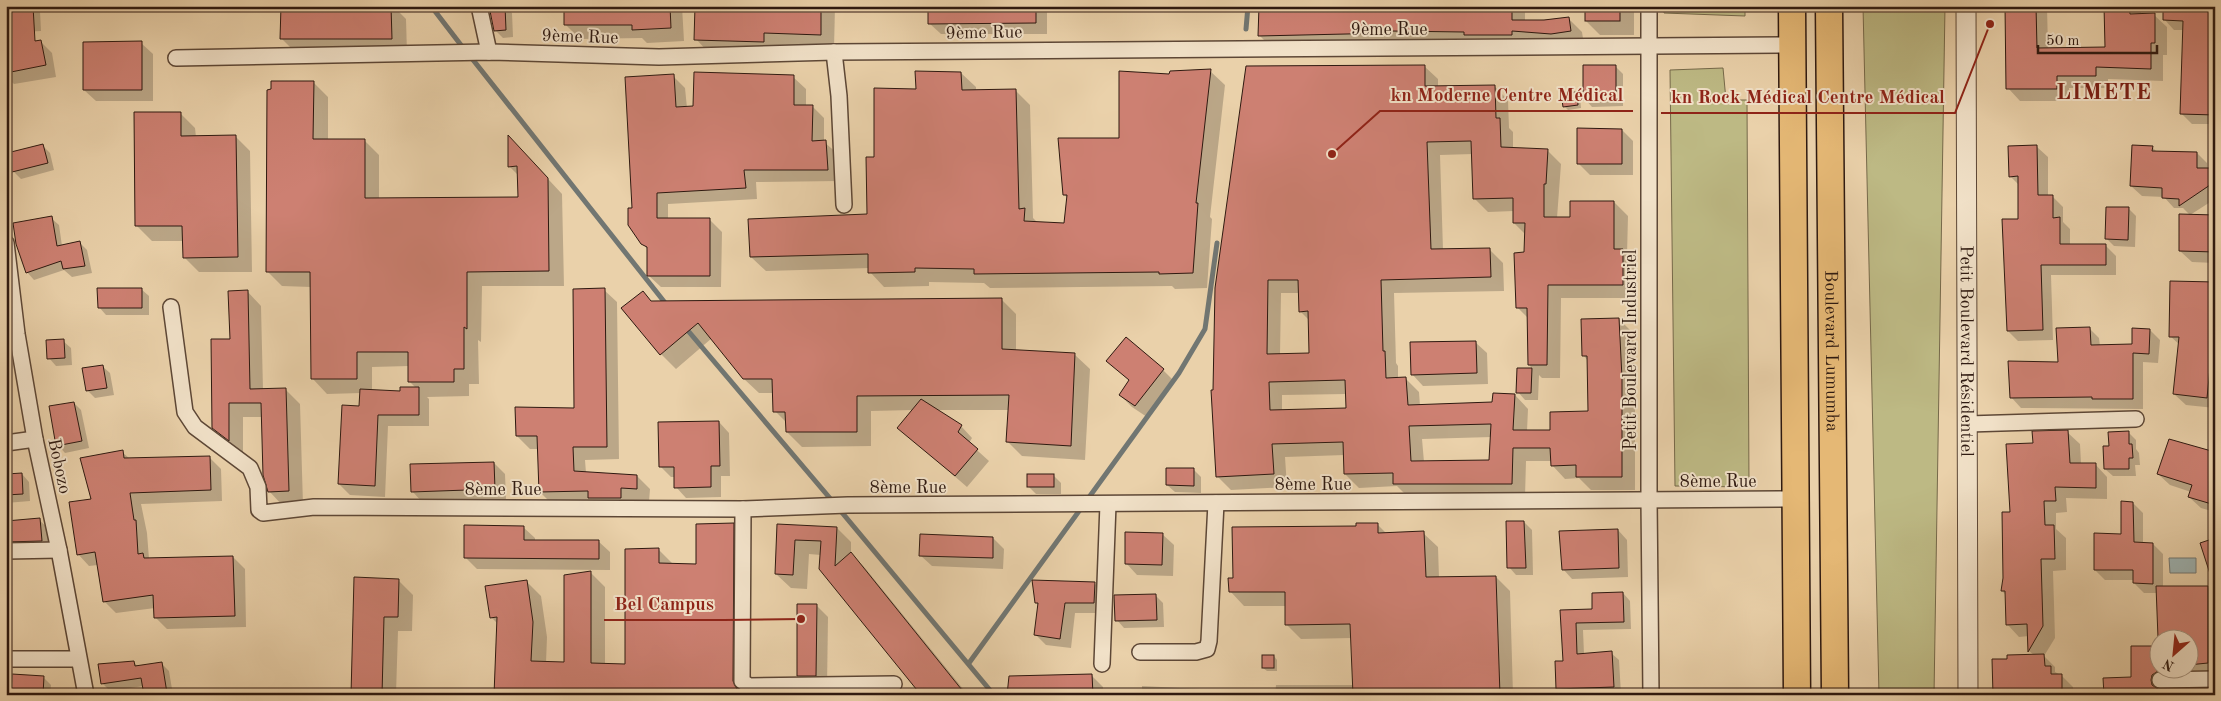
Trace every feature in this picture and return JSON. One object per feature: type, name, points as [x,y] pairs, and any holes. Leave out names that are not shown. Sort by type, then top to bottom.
[{"type":"highway","name":"Boulevard Lumumba","points":[[1792,6],[1796,695]]},
{"type":"highway","name":"Boulevard Lumumba","points":[[1830,6],[1835,695]]},
{"type":"street","points":[[479,6],[489,52]]},
{"type":"street","name":"Petit Boulevard Industriel","points":[[1649,6],[1648,500],[1650,695]]},
{"type":"street","name":"Petit Boulevard Résidentiel","points":[[1966,6],[1968,695]]},
{"type":"street","name":"9ème Rue","points":[[176,58],[489,52],[659,57],[834,52],[1792,45]]},
{"type":"street","points":[[834,52],[839,96],[844,205]]},
{"type":"street","name":"Bobozo","points":[[6,246],[12,334],[59,550],[86,695]]},
{"type":"street","name":"8ème Rue","points":[[171,307],[185,412],[195,427],[250,468],[258,487],[259,510],[263,513],[314,507],[743,509],[848,505],[1086,505],[1795,499]]},
{"type":"street","points":[[1968,424],[2136,419]]},
{"type":"street","points":[[6,443],[34,440]]},
{"type":"street","points":[[1140,652],[1196,652],[1207,649],[1209,641],[1216,503]]},
{"type":"street","points":[[1102,664],[1108,504]]},
{"type":"street","points":[[743,509],[742,680],[745,684],[749,686],[894,684]]},
{"type":"street","points":[[6,551],[59,550]]},
{"type":"street","points":[[6,659],[78,659]]},
{"type":"street","points":[[2160,680],[2215,679]]},
{"type":"shaded area","points":[[1664,6],[1745,6],[1745,16],[1664,13]]},
{"type":"shaded area","points":[[1863,6],[1945,6],[1934,695],[1879,695]]},
{"type":"shaded area","points":[[1723,68],[1726,100],[1747,100],[1749,487],[1675,486],[1670,70]]},
{"type":"water","points":[[2169,558],[2196,558],[2196,573],[2170,573]]},
{"type":"building","points":[[6,6],[33,6],[35,41],[41,40],[46,65],[6,73]]},
{"type":"building","points":[[281,6],[391,6],[392,39],[280,39]]},
{"type":"building","points":[[489,6],[505,6],[506,30],[494,31]]},
{"type":"building","points":[[564,6],[670,6],[671,28],[632,30],[632,25],[564,25]]},
{"type":"building","points":[[695,6],[821,6],[821,35],[764,33],[764,42],[694,40]]},
{"type":"building","points":[[928,6],[1036,6],[1036,23],[928,24]]},
{"type":"building","points":[[1259,6],[1512,6],[1512,20],[1544,20],[1569,17],[1571,31],[1551,34],[1512,31],[1512,35],[1464,35],[1464,32],[1390,31],[1390,33],[1258,36]]},
{"type":"building","points":[[1585,6],[1620,6],[1620,21],[1585,21]]},
{"type":"building","points":[[2005,6],[2036,6],[2037,48],[2105,47],[2104,6],[2129,6],[2130,14],[2155,13],[2155,43],[2151,43],[2151,69],[2096,67],[2096,76],[2057,76],[2057,89],[2006,89]]},
{"type":"building","points":[[2163,6],[2215,6],[2215,115],[2180,114],[2183,21],[2163,20]]},
{"type":"building","points":[[142,41],[142,90],[83,90],[83,42]]},
{"type":"building","points":[[1425,65],[1425,86],[1495,85],[1496,118],[1500,118],[1501,147],[1548,149],[1546,184],[1544,184],[1544,217],[1570,217],[1570,201],[1614,201],[1614,249],[1623,249],[1623,285],[1548,285],[1547,365],[1528,365],[1527,308],[1516,308],[1514,253],[1524,252],[1525,223],[1513,223],[1513,198],[1473,199],[1471,141],[1427,142],[1431,249],[1490,248],[1491,277],[1381,280],[1383,351],[1385,351],[1386,378],[1406,377],[1408,405],[1492,402],[1493,393],[1515,394],[1513,430],[1550,430],[1550,412],[1588,411],[1587,356],[1582,356],[1581,319],[1619,318],[1622,378],[1622,477],[1576,477],[1576,465],[1551,466],[1550,448],[1513,448],[1512,484],[1393,484],[1393,473],[1344,474],[1343,442],[1272,444],[1274,474],[1216,477],[1211,390],[1213,390],[1215,288],[1246,66]],"holes":[[[1268,280],[1298,280],[1299,312],[1308,311],[1309,353],[1267,354]],[[1345,380],[1346,408],[1270,410],[1269,382]],[[1491,424],[1489,460],[1411,461],[1409,426]]]},
{"type":"building","points":[[1583,65],[1616,65],[1616,99],[1583,100]]},
{"type":"building","points":[[1211,69],[1196,203],[1198,203],[1193,273],[974,274],[974,269],[915,268],[915,272],[868,273],[868,254],[750,257],[748,219],[867,214],[866,157],[874,157],[874,88],[916,89],[915,71],[961,72],[962,90],[1016,89],[1019,209],[1025,208],[1024,221],[1064,223],[1067,195],[1063,195],[1058,138],[1119,138],[1119,71],[1169,74],[1170,71]]},
{"type":"building","points":[[694,72],[794,75],[794,105],[813,105],[812,141],[826,140],[828,170],[744,170],[746,188],[657,193],[657,218],[710,218],[710,276],[647,276],[647,247],[641,244],[628,225],[628,208],[632,208],[625,77],[674,74],[676,107],[693,106]]},
{"type":"building","points":[[271,81],[314,81],[313,139],[365,139],[365,198],[518,197],[517,166],[508,167],[508,135],[548,178],[549,271],[467,272],[467,329],[464,327],[464,369],[454,369],[454,382],[408,382],[408,352],[357,352],[357,379],[311,379],[310,272],[266,272],[267,90],[271,89]]},
{"type":"building","points":[[1577,92],[1578,105],[1563,107],[1561,93]]},
{"type":"building","points":[[134,112],[181,112],[181,136],[236,135],[238,257],[183,258],[182,226],[135,226]]},
{"type":"building","points":[[1577,128],[1622,129],[1622,164],[1577,164]]},
{"type":"building","points":[[43,144],[48,163],[12,172],[7,153]]},
{"type":"building","points":[[2037,145],[2038,195],[2053,195],[2053,218],[2060,217],[2060,244],[2106,244],[2106,265],[2041,265],[2043,330],[2007,331],[2002,219],[2018,219],[2018,176],[2009,177],[2008,146]]},
{"type":"building","points":[[2132,145],[2153,146],[2152,151],[2197,152],[2197,168],[2211,168],[2210,185],[2179,206],[2179,199],[2162,198],[2162,188],[2130,186]]},
{"type":"building","points":[[2106,207],[2129,207],[2128,240],[2105,239]]},
{"type":"building","points":[[2179,214],[2215,215],[2215,252],[2179,251]]},
{"type":"building","points":[[52,216],[57,246],[80,241],[85,266],[63,269],[61,261],[26,273],[16,244],[13,223]]},
{"type":"building","points":[[2170,281],[2215,282],[2215,337],[2213,337],[2207,398],[2173,394],[2179,337],[2169,337]]},
{"type":"building","points":[[97,288],[142,288],[142,308],[98,308]]},
{"type":"building","points":[[605,288],[607,447],[573,447],[574,471],[637,475],[637,489],[621,488],[621,498],[588,498],[588,491],[539,492],[537,436],[516,436],[515,407],[574,408],[573,289]]},
{"type":"building","points":[[248,290],[250,389],[286,388],[289,491],[268,492],[263,475],[261,403],[229,403],[229,441],[212,428],[211,339],[230,339],[228,291]]},
{"type":"building","points":[[643,291],[651,301],[1002,298],[1002,349],[1075,353],[1071,446],[1006,442],[1009,395],[857,396],[857,432],[786,432],[785,412],[773,412],[772,379],[743,379],[698,323],[660,355],[621,308]]},
{"type":"building","points":[[2090,327],[2091,345],[2132,344],[2132,328],[2150,329],[2149,354],[2133,353],[2133,399],[2092,399],[2092,397],[2010,398],[2008,361],[2058,362],[2056,328]]},
{"type":"building","points":[[1126,337],[1164,369],[1135,406],[1119,395],[1129,380],[1106,361]]},
{"type":"building","points":[[64,339],[65,358],[47,359],[46,340]]},
{"type":"building","points":[[1476,341],[1477,373],[1411,375],[1410,342]]},
{"type":"building","points":[[103,365],[107,388],[86,391],[82,368]]},
{"type":"building","points":[[1517,368],[1532,368],[1531,393],[1516,393]]},
{"type":"building","points":[[400,387],[419,387],[419,415],[378,415],[375,486],[338,484],[342,405],[359,406],[360,389],[400,391]]},
{"type":"building","points":[[921,399],[962,425],[958,432],[978,449],[955,476],[897,428]]},
{"type":"building","points":[[74,402],[82,441],[56,446],[49,406]]},
{"type":"building","points":[[719,421],[720,466],[711,466],[711,487],[674,488],[674,467],[659,467],[658,422]]},
{"type":"building","points":[[2068,430],[2070,463],[2096,463],[2096,488],[2055,487],[2056,501],[2044,501],[2045,525],[2054,525],[2055,559],[2041,559],[2043,626],[2028,652],[2027,624],[2006,625],[2005,591],[2001,591],[2003,578],[2002,512],[2010,512],[2006,444],[2033,443],[2032,431]]},
{"type":"building","points":[[2129,431],[2129,444],[2132,444],[2133,458],[2129,458],[2129,469],[2104,469],[2103,446],[2109,446],[2108,432]]},
{"type":"building","points":[[2169,439],[2215,452],[2215,505],[2188,497],[2192,485],[2157,474]]},
{"type":"building","points":[[123,450],[124,458],[210,456],[211,490],[130,493],[134,520],[136,520],[138,554],[143,553],[144,558],[233,556],[235,616],[154,618],[153,595],[103,602],[95,552],[77,555],[69,502],[91,499],[80,458]]},
{"type":"building","points":[[494,462],[495,489],[411,492],[410,464]]},
{"type":"building","points":[[1166,468],[1194,468],[1194,486],[1166,485]]},
{"type":"building","points":[[22,473],[23,494],[6,495],[6,474]]},
{"type":"building","points":[[1027,474],[1054,474],[1054,487],[1027,487]]},
{"type":"building","points":[[2121,501],[2133,502],[2134,542],[2153,543],[2153,584],[2133,583],[2133,570],[2094,570],[2094,533],[2121,534]]},
{"type":"building","points":[[40,518],[42,541],[6,542],[6,521]]},
{"type":"building","points":[[1506,521],[1524,521],[1526,568],[1507,568]]},
{"type":"building","points":[[734,523],[733,681],[737,689],[737,695],[660,692],[624,695],[494,695],[497,617],[490,618],[485,586],[527,580],[533,622],[531,661],[564,662],[564,575],[591,571],[591,663],[625,664],[625,549],[659,548],[659,563],[696,564],[696,524]]},
{"type":"building","points":[[1356,523],[1378,523],[1378,533],[1424,531],[1426,577],[1496,576],[1500,695],[1353,695],[1350,624],[1285,625],[1285,592],[1229,592],[1228,578],[1233,578],[1232,527],[1356,526]]},
{"type":"building","points":[[777,524],[837,527],[835,566],[851,552],[966,695],[921,695],[819,569],[821,541],[795,540],[793,575],[775,574]]},
{"type":"building","points":[[464,525],[524,526],[524,540],[599,540],[599,559],[464,558]]},
{"type":"building","points":[[1618,529],[1619,568],[1562,570],[1559,531]]},
{"type":"building","points":[[1125,532],[1163,533],[1162,565],[1125,564]]},
{"type":"building","points":[[920,534],[993,537],[993,558],[919,556]]},
{"type":"building","points":[[2215,538],[2215,579],[2212,580],[2200,543]]},
{"type":"building","points":[[354,577],[399,579],[398,617],[384,617],[382,695],[351,695]]},
{"type":"building","points":[[1032,580],[1095,582],[1094,603],[1065,603],[1060,639],[1034,635],[1038,603],[1035,603]]},
{"type":"building","points":[[2156,586],[2208,586],[2208,663],[2198,664],[2198,628],[2158,628]]},
{"type":"building","points":[[1623,592],[1624,622],[1576,623],[1577,654],[1612,651],[1614,687],[1556,689],[1555,661],[1563,661],[1560,610],[1592,609],[1592,593]]},
{"type":"building","points":[[1156,594],[1157,620],[1115,621],[1114,595]]},
{"type":"building","points":[[797,604],[817,604],[816,676],[797,676]]},
{"type":"building","points":[[2131,646],[2148,646],[2148,678],[2151,678],[2152,685],[2158,689],[2158,692],[2135,692],[2135,695],[2104,695],[2103,678],[2131,677]]},
{"type":"building","points":[[2044,654],[2045,666],[2051,666],[2051,674],[2062,674],[2062,695],[1993,695],[1992,659],[2007,659],[2007,655]]},
{"type":"building","points":[[1262,655],[1274,655],[1274,668],[1262,668]]},
{"type":"building","points":[[134,661],[135,666],[162,662],[167,693],[144,695],[141,678],[101,684],[98,664]]},
{"type":"building","points":[[12,674],[44,676],[43,695],[11,695]]},
{"type":"building","points":[[1092,674],[1093,695],[1007,695],[1009,676]]},
{"type":"waterway","points":[[431,6],[464,49]]},
{"type":"waterway","points":[[1246,29],[1248,6]]},
{"type":"waterway","points":[[470,56],[666,304]]},
{"type":"waterway","points":[[969,663],[1179,373],[1205,329],[1217,243]]},
{"type":"waterway","points":[[684,326],[834,503]]},
{"type":"waterway","points":[[839,509],[994,695]]},
{"type":"place","name":"kn Rock Médical Centre Médical","points":[[1990,24]]},
{"type":"place","name":"kn Moderne Centre Médical","points":[[1332,154]]},
{"type":"place","name":"Bel Campus","points":[[801,619]]},
{"type":"district","name":"LIMETE","points":[[2104,91]]}]
